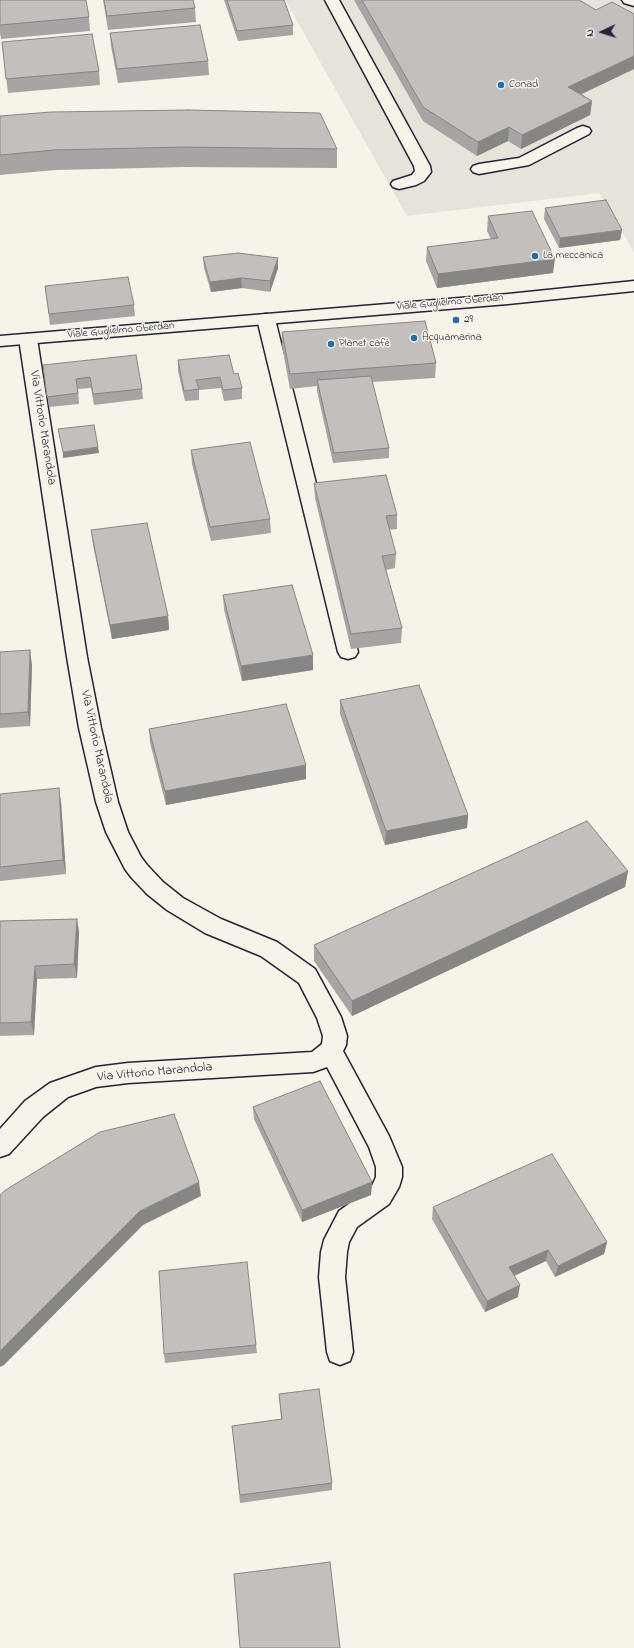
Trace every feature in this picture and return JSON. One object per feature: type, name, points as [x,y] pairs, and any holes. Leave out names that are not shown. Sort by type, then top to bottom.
[{"type":"street","points":[[332,0],[422,166],[423,172],[418,178],[410,182],[399,184]]},
{"type":"street","points":[[629,0],[634,2]]},
{"type":"street","points":[[479,169],[523,162],[583,131]]},
{"type":"street","name":"Viale Guglielmo Oberdan","points":[[0,341],[508,299],[634,286]]},
{"type":"street","points":[[266,319],[348,652]]},
{"type":"street","name":"Via Vittorio Marandola","points":[[0,1146],[29,1114],[47,1098],[68,1086],[96,1077],[133,1072],[304,1063],[322,1058],[331,1051],[334,1041],[332,1026],[307,976],[269,949],[213,926],[182,910],[170,901],[155,888],[136,867],[117,832],[107,802],[90,728],[77,657],[28,339]]},
{"type":"street","points":[[331,1051],[380,1144],[389,1172],[386,1187],[380,1196],[348,1219],[337,1240],[334,1252],[332,1277],[340,1352]]},
{"type":"shaded area","points":[[285,0],[634,0],[634,252],[599,193],[407,216]]},
{"type":"building","points":[[0,0],[86,0],[89,17],[0,25]]},
{"type":"building","points":[[104,0],[193,0],[195,8],[107,16]]},
{"type":"building","points":[[227,0],[284,0],[293,25],[237,31]]},
{"type":"building","name":"Conad","points":[[362,0],[579,0],[596,10],[612,2],[634,14],[634,56],[568,87],[592,101],[522,135],[509,127],[478,142],[423,107]]},
{"type":"building","points":[[200,25],[208,61],[117,69],[110,33]]},
{"type":"building","points":[[92,34],[99,71],[6,79],[2,42]]},
{"type":"building","points":[[188,110],[320,113],[337,149],[184,147],[54,150],[0,155],[0,116],[51,112]]},
{"type":"building","points":[[606,200],[622,230],[560,238],[545,208]]},
{"type":"building","points":[[532,211],[555,259],[438,274],[427,247],[498,238],[488,216]]},
{"type":"building","points":[[238,253],[278,258],[270,281],[241,278],[210,282],[203,257]]},
{"type":"building","points":[[128,277],[134,305],[49,314],[45,286]]},
{"type":"building","points":[[425,321],[436,363],[290,374],[282,332]]},
{"type":"building","points":[[136,355],[142,389],[93,394],[90,377],[76,379],[78,393],[47,397],[43,365]]},
{"type":"building","points":[[229,355],[234,374],[238,373],[242,388],[223,390],[220,377],[196,380],[199,389],[184,391],[178,360]]},
{"type":"building","points":[[371,376],[389,448],[334,453],[317,380]]},
{"type":"building","points":[[94,425],[98,447],[63,452],[58,429]]},
{"type":"building","points":[[250,442],[270,519],[210,527],[191,450]]},
{"type":"building","points":[[386,475],[397,515],[386,516],[396,554],[382,556],[402,628],[351,634],[314,483]]},
{"type":"building","points":[[147,523],[168,616],[110,625],[91,530]]},
{"type":"building","points":[[292,585],[313,655],[241,666],[223,595]]},
{"type":"building","points":[[30,650],[28,712],[0,714],[0,652]]},
{"type":"building","points":[[419,685],[468,815],[386,831],[340,700]]},
{"type":"building","points":[[286,704],[306,765],[165,791],[149,729]]},
{"type":"building","points":[[59,788],[63,860],[0,867],[0,794]]},
{"type":"building","points":[[587,821],[628,871],[352,1001],[314,945]]},
{"type":"building","points":[[77,919],[74,964],[35,966],[31,1022],[0,1023],[0,921]]},
{"type":"building","points":[[320,1081],[372,1182],[302,1210],[253,1107]]},
{"type":"building","points":[[174,1114],[199,1182],[140,1211],[0,1351],[0,1195],[4,1191],[100,1132]]},
{"type":"building","points":[[552,1154],[607,1242],[558,1266],[548,1250],[509,1267],[520,1285],[487,1301],[433,1207]]},
{"type":"building","points":[[247,1262],[256,1345],[164,1354],[159,1271]]},
{"type":"building","points":[[319,1389],[332,1483],[240,1495],[232,1426],[282,1419],[279,1394]]},
{"type":"building","points":[[330,1562],[340,1648],[240,1648],[234,1574]]},
{"type":"place","name":"Conad","points":[[501,85]]},
{"type":"place","name":"La meccanica","points":[[535,256]]},
{"type":"place","name":"29","points":[[456,320]]},
{"type":"place","name":"Acquamarina","points":[[414,338]]},
{"type":"place","name":"Planet cafè","points":[[331,344]]}]
